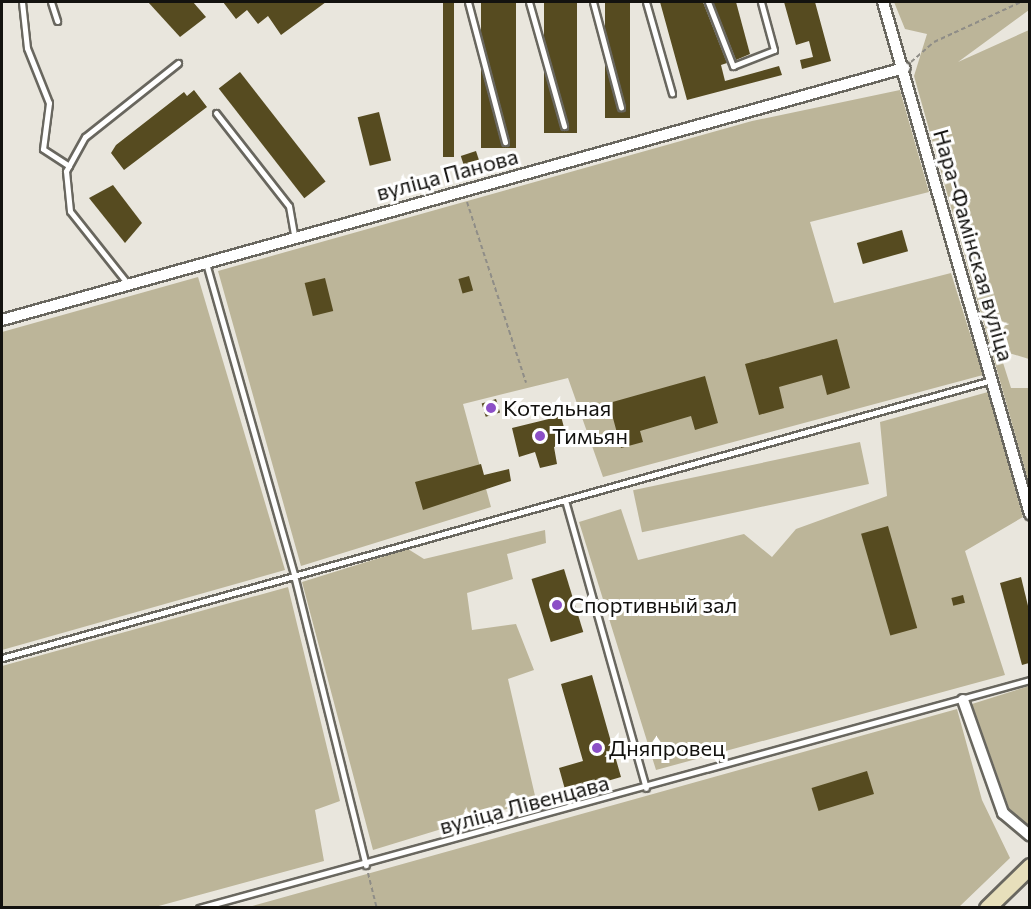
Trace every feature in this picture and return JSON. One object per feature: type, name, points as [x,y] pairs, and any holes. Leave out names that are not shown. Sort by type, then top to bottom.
[{"type":"street","name":"Нара-Фамінская вуліца","points":[[883,2],[1028,499],[1029,514]]},
{"type":"street","name":"вуліца Панова","points":[[2,320],[294,235],[904,68]]},
{"type":"street","points":[[963,700],[1003,813],[1029,836]]},
{"type":"street","points":[[987,908],[1029,866]]},
{"type":"lane","points":[[22,2],[27,48],[49,103],[43,149],[69,166]]},
{"type":"lane","points":[[51,2],[57,21]]},
{"type":"lane","points":[[468,2],[505,142]]},
{"type":"lane","points":[[529,2],[564,126]]},
{"type":"lane","points":[[593,2],[621,107]]},
{"type":"lane","points":[[646,2],[672,93]]},
{"type":"lane","points":[[708,2],[724,57],[733,66],[774,50],[761,2]]},
{"type":"lane","points":[[128,284],[70,211],[69,166],[85,137],[178,63]]},
{"type":"lane","points":[[216,114],[289,206],[294,235]]},
{"type":"lane","points":[[206,261],[294,575],[366,865]]},
{"type":"lane","points":[[2,658],[992,380]]},
{"type":"lane","points":[[565,500],[646,788]]},
{"type":"lane","name":"вуліца Лівенцава","points":[[199,908],[366,865],[1029,680]]},
{"type":"path","points":[[904,68],[934,42],[1021,2]]},
{"type":"path","points":[[463,190],[526,383]]},
{"type":"path","points":[[366,865],[377,908]]},
{"type":"shaded area","points":[[894,2],[1029,2],[1029,10],[958,62],[1029,30],[1029,359],[999,350],[1011,388],[1029,388],[1029,484],[914,76],[927,34],[905,29]]},
{"type":"shaded area","points":[[900,90],[929,192],[810,222],[834,303],[951,273],[983,375],[603,477],[568,378],[463,404],[491,507],[301,566],[218,271],[752,121]]},
{"type":"shaded area","points":[[198,277],[285,570],[2,650],[2,332]]},
{"type":"shaded area","points":[[988,392],[1023,517],[965,551],[1005,675],[656,770],[579,522],[621,509],[638,560],[744,534],[772,557],[796,529],[887,496],[880,422]]},
{"type":"shaded area","points":[[860,442],[869,484],[642,532],[633,490]]},
{"type":"shaded area","points":[[545,530],[546,543],[507,554],[513,579],[467,593],[472,630],[516,624],[534,670],[508,679],[536,800],[373,850],[302,582],[408,549],[424,559]]},
{"type":"shaded area","points":[[288,587],[340,801],[315,810],[324,861],[155,907],[2,907],[2,666]]},
{"type":"shaded area","points":[[1030,686],[1029,827],[1009,808],[972,704]]},
{"type":"shaded area","points":[[957,709],[982,800],[1010,858],[959,907],[245,908]]},
{"type":"building","points":[[148,2],[193,2],[206,17],[180,37]]},
{"type":"building","points":[[223,2],[326,2],[281,35],[268,16],[258,24],[247,10],[236,19]]},
{"type":"building","points":[[443,2],[454,2],[454,157],[443,157]]},
{"type":"building","points":[[481,2],[516,2],[516,148],[481,148]]},
{"type":"building","points":[[544,2],[577,2],[577,133],[544,133]]},
{"type":"building","points":[[605,2],[630,2],[630,118],[605,118]]},
{"type":"building","points":[[660,2],[703,2],[727,63],[721,65],[725,81],[779,66],[782,75],[687,100]]},
{"type":"building","points":[[713,2],[736,2],[750,54],[736,60]]},
{"type":"building","points":[[784,2],[815,2],[831,61],[802,69],[800,60],[813,57],[809,41],[796,45]]},
{"type":"building","points":[[240,72],[326,182],[304,198],[219,89]]},
{"type":"building","points":[[194,90],[207,107],[124,170],[111,153],[116,145],[184,92],[187,96]]},
{"type":"building","points":[[379,112],[391,161],[370,166],[358,117]]},
{"type":"building","points":[[476,151],[480,163],[465,168],[461,156]]},
{"type":"building","points":[[113,185],[142,223],[125,243],[89,198]]},
{"type":"building","points":[[902,230],[908,251],[863,264],[857,243]]},
{"type":"building","points":[[469,276],[473,290],[463,293],[458,279]]},
{"type":"building","points":[[325,278],[333,311],[313,316],[305,283]]},
{"type":"building","points":[[837,339],[850,388],[827,395],[822,375],[779,387],[784,408],[759,415],[745,364]]},
{"type":"building","points":[[705,376],[718,423],[695,430],[691,416],[640,431],[643,442],[621,448],[609,403]]},
{"type":"building","name":"Котельная","points":[[496,399],[500,412],[486,417],[482,403]]},
{"type":"building","name":"Тимьян","points":[[561,416],[568,443],[554,447],[557,464],[540,468],[535,452],[519,457],[512,428]]},
{"type":"building","points":[[481,464],[484,475],[509,469],[511,481],[423,510],[415,482]]},
{"type":"building","points":[[888,526],[917,628],[890,636],[861,534]]},
{"type":"building","name":"Спортивный зал","points":[[564,569],[583,632],[551,642],[531,579]]},
{"type":"building","points":[[1021,577],[1029,610],[1029,663],[1022,665],[1000,583]]},
{"type":"building","points":[[963,595],[965,603],[953,606],[951,598]]},
{"type":"building","points":[[592,675],[621,777],[566,793],[559,768],[583,761],[561,684]]},
{"type":"building","points":[[867,771],[874,794],[819,811],[812,788]]},
{"type":"place","name":"Котельная","points":[[491,408]]},
{"type":"place","name":"Тимьян","points":[[540,436]]},
{"type":"place","name":"Спортивный зал","points":[[557,605]]},
{"type":"place","name":"Дняпровец","points":[[597,748]]}]
